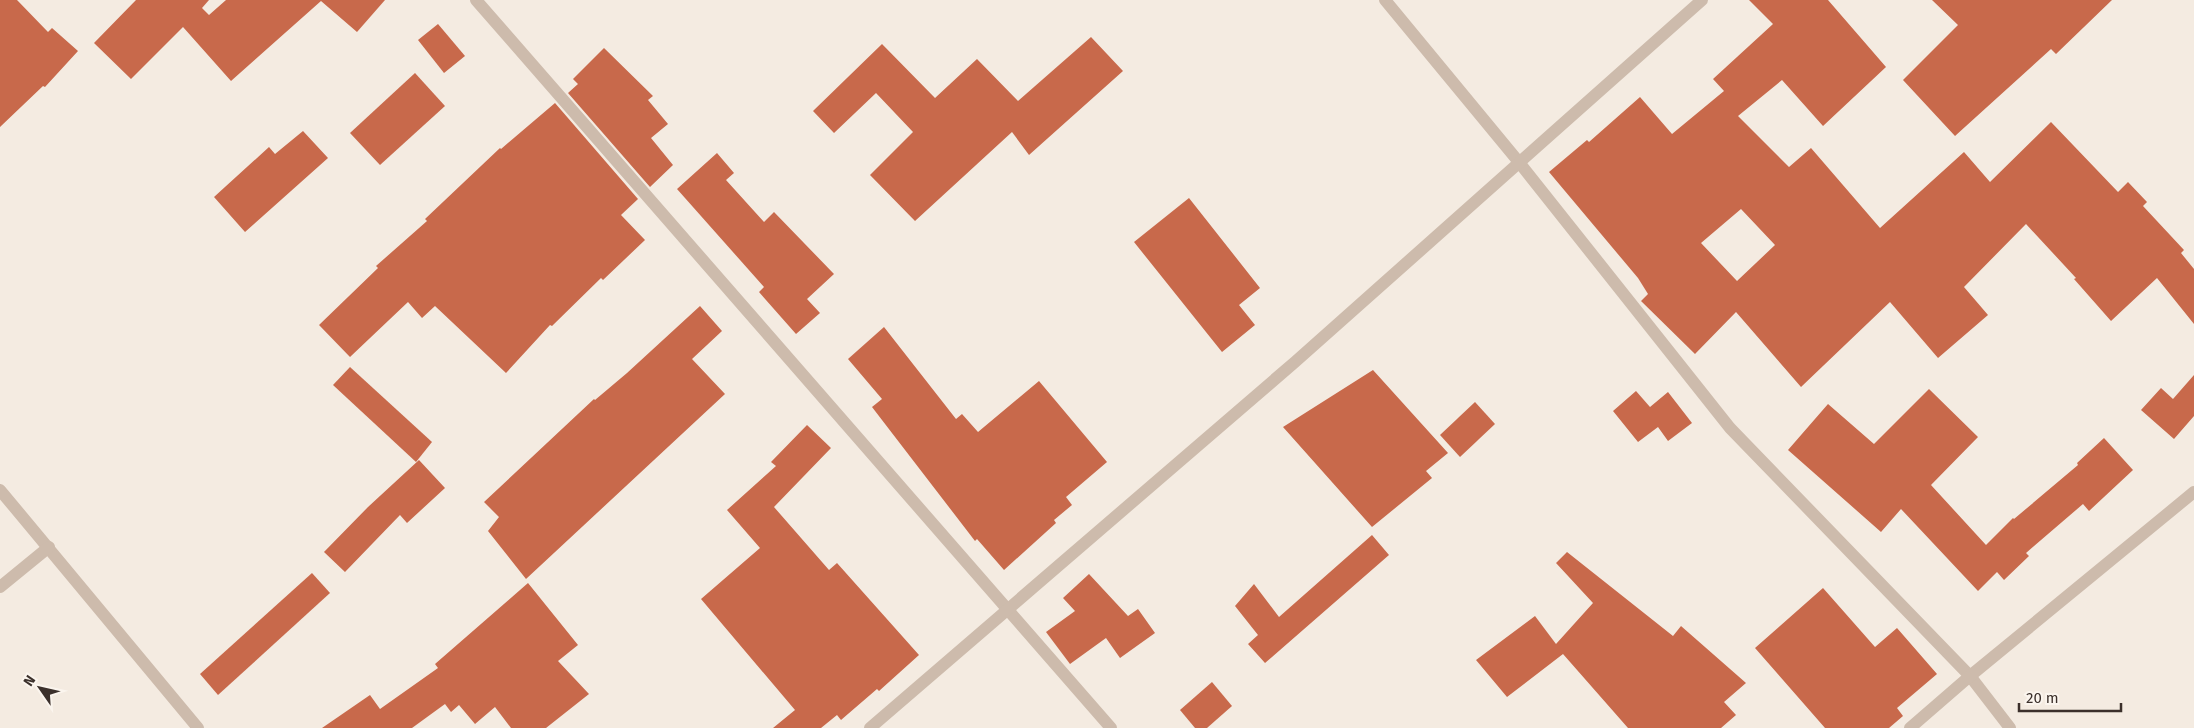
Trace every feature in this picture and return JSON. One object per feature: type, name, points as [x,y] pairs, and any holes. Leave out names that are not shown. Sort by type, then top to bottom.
[{"type":"street","points":[[476,0],[1111,728]]},
{"type":"street","points":[[1385,0],[1518,161],[1730,428],[1970,676],[2010,728]]},
{"type":"street","points":[[870,728],[1295,362],[1518,161],[1702,0]]},
{"type":"street","points":[[0,490],[198,728]]},
{"type":"street","points":[[1910,728],[1970,676],[2194,492]]},
{"type":"street","points":[[0,587],[49,547]]},
{"type":"building","points":[[0,0],[17,0],[48,32],[52,28],[78,51],[45,87],[43,86],[0,127]]},
{"type":"building","points":[[136,0],[209,0],[202,8],[209,15],[226,0],[385,0],[357,32],[321,1],[231,81],[183,27],[131,79],[94,43]]},
{"type":"building","points":[[1749,0],[1828,0],[1886,67],[1823,126],[1782,80],[1738,116],[1789,167],[1811,148],[1880,228],[1964,152],[1990,182],[2051,122],[2118,192],[2128,182],[2147,202],[2143,206],[2184,250],[2181,253],[2194,269],[2194,324],[2157,278],[2111,321],[2074,279],[2076,278],[2026,224],[1964,287],[1988,315],[1938,358],[1890,302],[1801,387],[1736,312],[1695,354],[1641,301],[1648,294],[1638,278],[1549,172],[1587,140],[1589,142],[1640,97],[1672,134],[1724,91],[1713,79],[1773,24]],"holes":[[[1741,209],[1775,245],[1737,281],[1701,243]]]},
{"type":"building","points":[[1932,0],[2112,0],[2056,54],[2051,49],[1955,136],[1903,80],[1958,25]]},
{"type":"building","points":[[438,24],[465,56],[444,73],[418,40]]},
{"type":"building","points":[[1091,37],[1123,71],[1029,155],[1012,132],[915,221],[870,175],[913,132],[876,93],[834,133],[813,111],[882,44],[935,98],[977,59],[1018,101]]},
{"type":"building","points":[[604,48],[653,96],[648,100],[668,124],[651,138],[673,165],[650,187],[568,93],[578,84],[573,79]]},
{"type":"building","points":[[415,73],[445,106],[380,165],[350,133]]},
{"type":"building","points":[[555,103],[638,199],[621,215],[645,240],[603,280],[601,278],[552,326],[550,325],[506,373],[435,306],[422,318],[408,302],[350,357],[319,325],[378,268],[376,266],[427,221],[425,219],[500,148]]},
{"type":"building","points":[[303,131],[328,158],[245,232],[214,197],[269,147],[275,154]]},
{"type":"building","points":[[717,153],[734,173],[726,180],[764,222],[774,212],[834,274],[807,299],[820,313],[796,334],[759,292],[764,287],[677,189]]},
{"type":"building","points":[[1189,198],[1260,288],[1239,305],[1255,325],[1222,352],[1134,242]]},
{"type":"building","points":[[700,306],[722,331],[692,359],[725,394],[526,579],[488,531],[499,517],[484,502],[594,399],[627,373]]},
{"type":"building","points":[[884,327],[956,419],[962,414],[978,432],[1039,381],[1107,462],[1066,497],[1072,505],[1054,520],[1056,523],[1004,570],[977,539],[975,541],[872,407],[882,399],[848,359]]},
{"type":"building","points":[[350,367],[432,442],[416,462],[333,385]]},
{"type":"building","points":[[1373,370],[1448,453],[1426,471],[1432,478],[1372,527],[1283,427]]},
{"type":"building","points":[[2194,375],[2194,416],[2174,439],[2141,410],[2161,388],[2173,399]]},
{"type":"building","points":[[1929,389],[1978,437],[1931,485],[1986,545],[2013,518],[2078,465],[2077,463],[2104,438],[2133,470],[2089,511],[2083,504],[2026,553],[2029,556],[2004,580],[1997,572],[1978,591],[1901,509],[1881,532],[1788,450],[1828,404],[1874,444]]},
{"type":"building","points":[[1636,391],[1650,407],[1668,392],[1692,423],[1668,441],[1658,427],[1638,442],[1613,411]]},
{"type":"building","points":[[1475,402],[1495,424],[1460,457],[1440,435]]},
{"type":"building","points":[[807,425],[831,448],[774,507],[829,570],[837,563],[919,655],[879,691],[877,689],[841,720],[837,715],[821,728],[773,728],[795,710],[701,599],[760,548],[727,510],[776,466],[771,462]]},
{"type":"building","points":[[419,460],[445,488],[407,523],[400,515],[345,572],[324,552],[368,507]]},
{"type":"building","points":[[1372,535],[1389,555],[1265,663],[1248,644],[1258,635],[1235,606],[1254,584],[1279,617]]},
{"type":"building","points":[[1567,552],[1673,636],[1681,626],[1746,683],[1724,702],[1736,715],[1721,728],[1628,728],[1563,654],[1507,697],[1476,660],[1535,616],[1556,644],[1593,603],[1556,563]]},
{"type":"building","points":[[312,573],[330,593],[218,695],[200,674]]},
{"type":"building","points":[[1089,574],[1128,616],[1138,609],[1155,633],[1120,658],[1106,638],[1070,664],[1046,632],[1075,611],[1063,598]]},
{"type":"building","points":[[528,583],[578,645],[558,661],[589,694],[546,728],[511,728],[495,707],[475,724],[459,705],[451,712],[445,704],[412,728],[322,728],[370,695],[380,709],[438,668],[435,664]]},
{"type":"building","points":[[1823,588],[1875,647],[1897,628],[1937,674],[1897,708],[1903,716],[1889,728],[1825,728],[1755,648]]},
{"type":"building","points":[[1212,682],[1232,706],[1207,728],[1195,728],[1180,710]]}]
